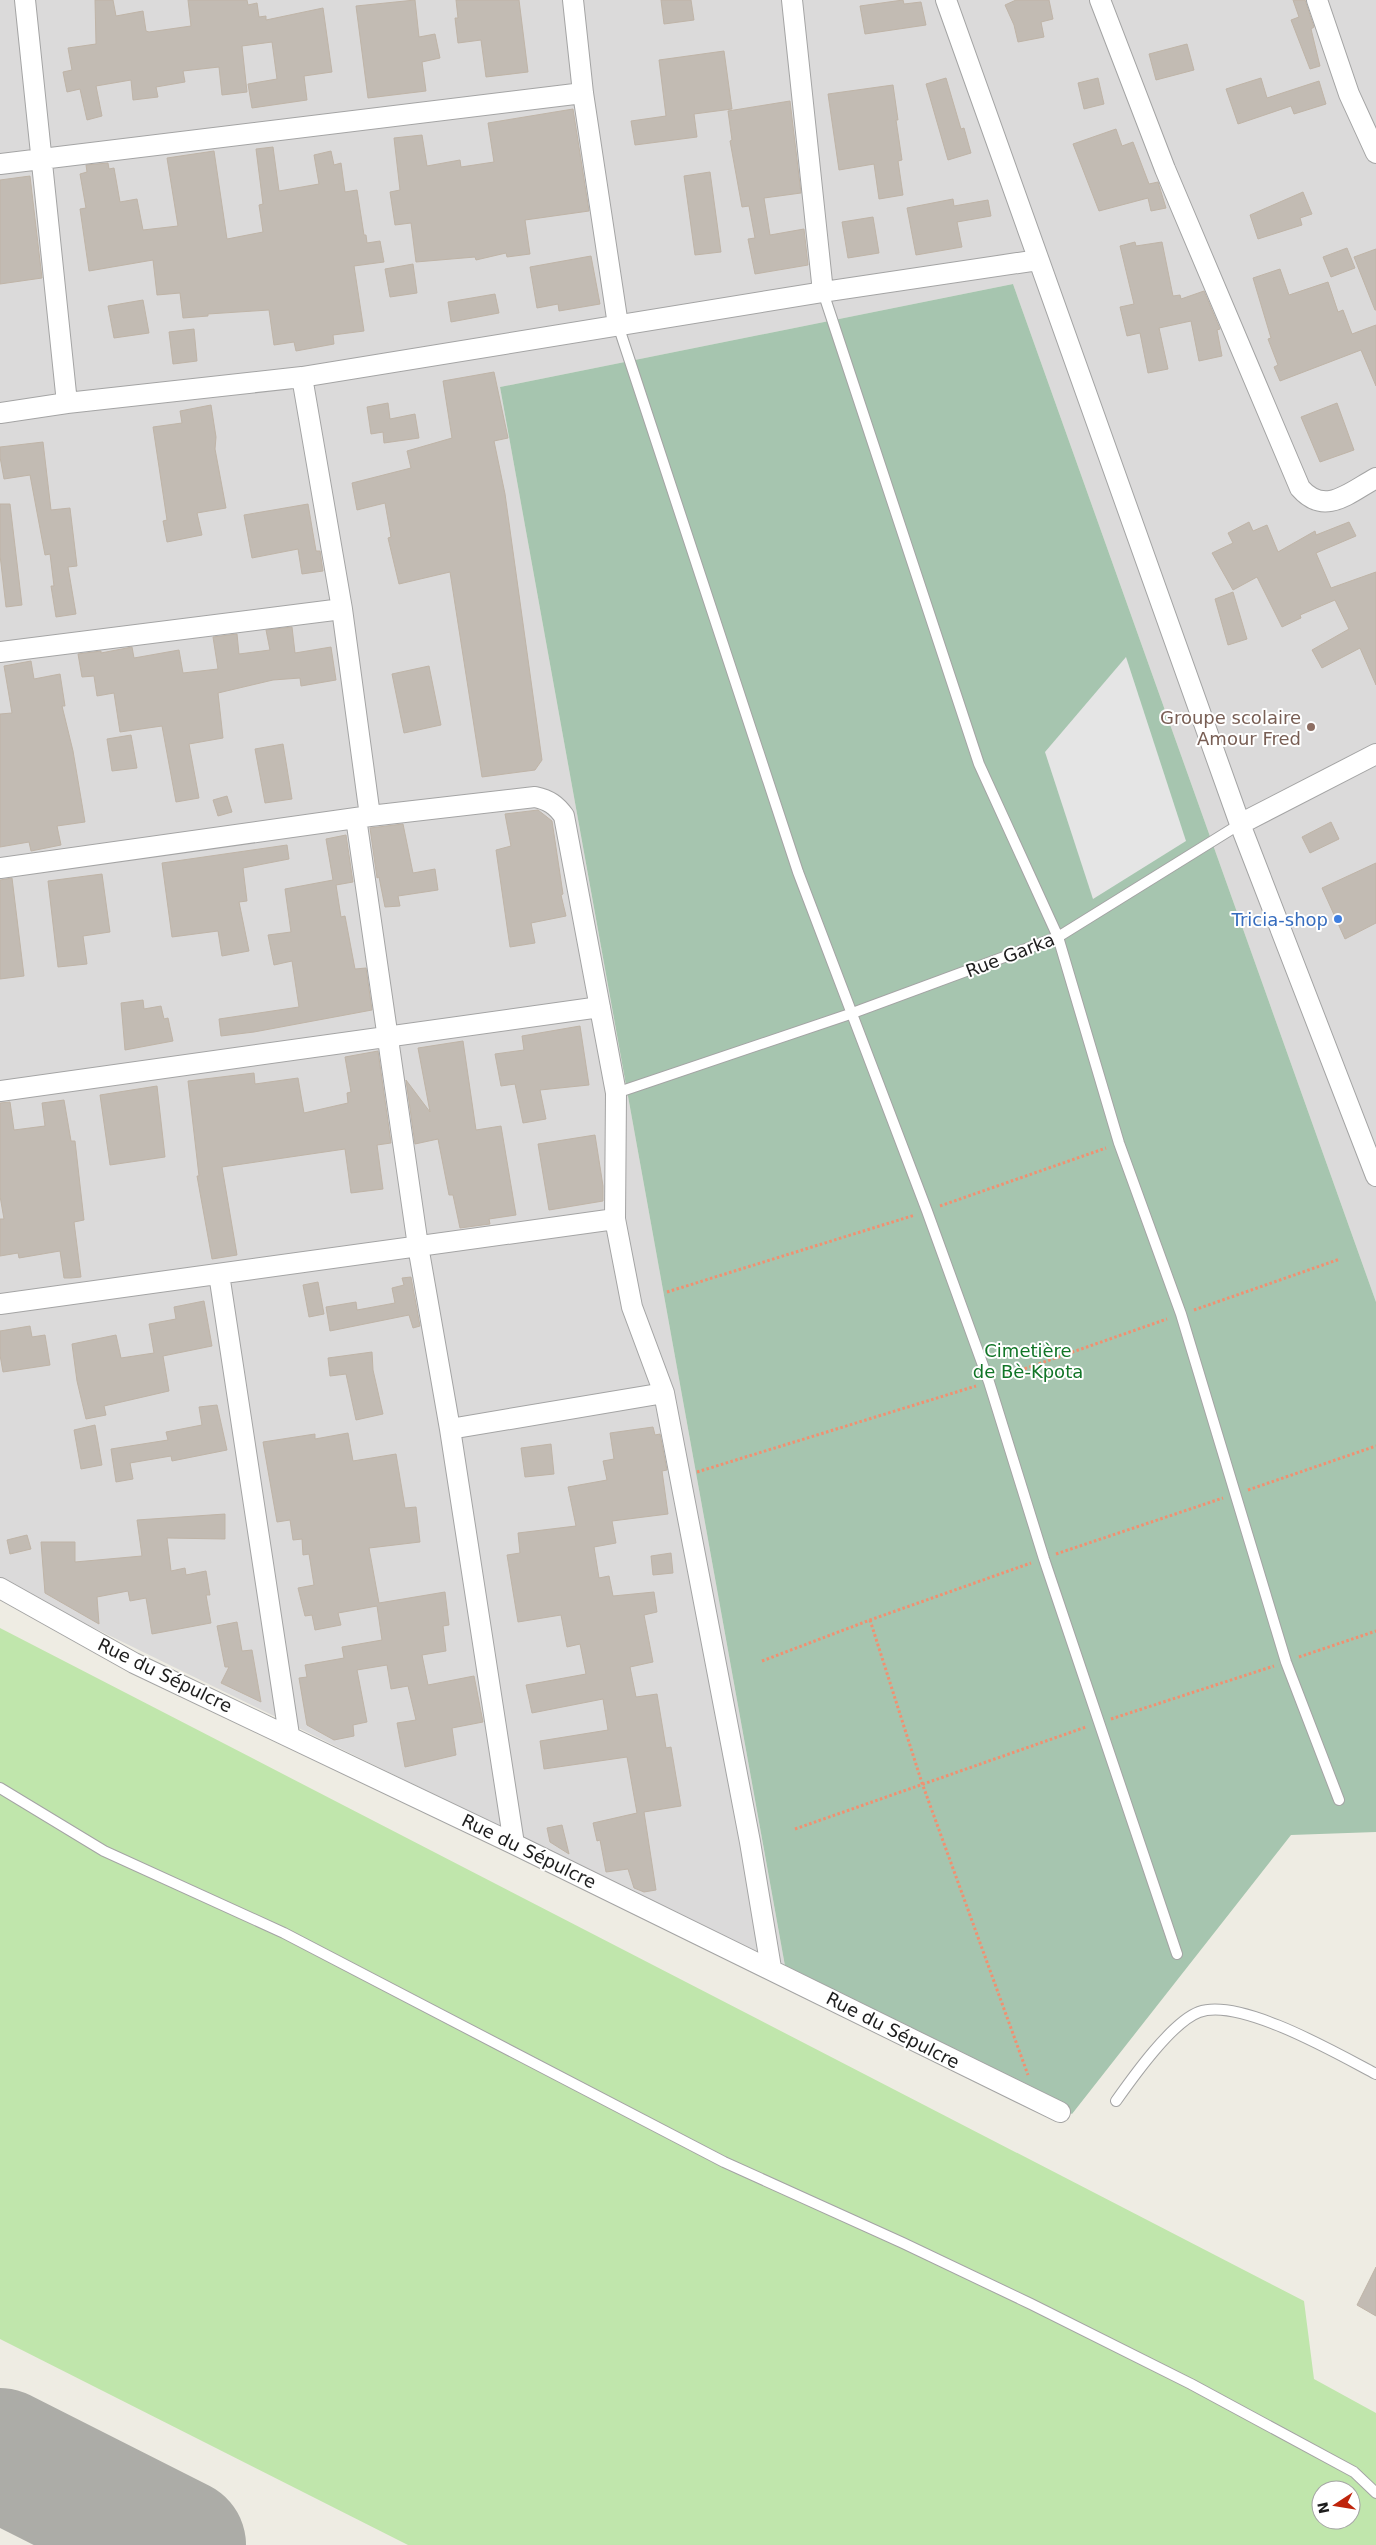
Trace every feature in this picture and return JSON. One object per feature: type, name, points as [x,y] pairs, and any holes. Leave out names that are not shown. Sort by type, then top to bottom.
[{"type":"street","points":[[25,0],[67,402]]},
{"type":"street","points":[[573,0],[583,93],[618,325]]},
{"type":"street","points":[[792,0],[824,292]]},
{"type":"street","points":[[946,0],[1240,824],[1376,1176]]},
{"type":"street","points":[[1100,0],[1164,169],[1300,488],[1309,499],[1320,503],[1333,501],[1376,478]]},
{"type":"street","points":[[1317,0],[1349,94],[1376,153]]},
{"type":"street","points":[[0,164],[583,93]]},
{"type":"street","points":[[0,413],[67,402],[302,377],[824,292],[1038,260]]},
{"type":"street","points":[[302,377],[342,609],[363,817],[389,1036],[418,1246],[450,1429],[514,1844]]},
{"type":"street","points":[[0,652],[342,609]]},
{"type":"street","name":"Rue Garka","points":[[1240,824],[1376,754]]},
{"type":"street","points":[[0,868],[363,817],[535,797],[548,800],[564,816],[616,1093],[615,1220],[632,1307],[664,1393],[750,1842],[771,1968]]},
{"type":"street","points":[[0,1090],[600,1007]]},
{"type":"street","points":[[0,1304],[615,1220]]},
{"type":"street","points":[[219,1274],[289,1735]]},
{"type":"street","points":[[450,1429],[664,1393]]},
{"type":"street","name":"Rue du Sépulcre","points":[[0,1588],[134,1663],[289,1735],[771,1968],[1060,2112]]},
{"type":"lane","points":[[824,292],[979,764],[1058,938],[1119,1144],[1181,1314],[1286,1662],[1339,1800]]},
{"type":"lane","points":[[618,325],[798,872],[850,1014],[927,1211],[989,1382],[1044,1558],[1177,1954]]},
{"type":"lane","name":"Rue Garka","points":[[616,1093],[850,1014],[1058,938],[1240,824]]},
{"type":"lane","points":[[0,1788],[104,1851],[284,1933],[724,2162],[946,2263],[1191,2384],[1354,2472],[1376,2493]]},
{"type":"lane","points":[[1116,2101],[1140,2067],[1180,2024],[1198,2012],[1216,2009],[1238,2013],[1303,2036],[1376,2074]]},
{"type":"path","points":[[668,1292],[927,1211],[1119,1144]]},
{"type":"path","points":[[680,1477],[989,1382],[1340,1259]]},
{"type":"path","points":[[762,1661],[1044,1558],[1376,1446]]},
{"type":"path","points":[[870,1620],[922,1783],[1038,2102]]},
{"type":"shaded area","points":[[0,0],[1376,0],[1376,1302],[1013,284],[500,387],[785,1966],[0,1582]]},
{"type":"shaded area","points":[[1126,657],[1186,841],[1093,899],[1045,752]]},
{"type":"green space","name":"Cimetière de Bè-Kpota","points":[[1013,284],[1376,1302],[1376,1832],[1291,1835],[1072,2114],[785,1966],[500,387]]},
{"type":"green space","points":[[0,1628],[1304,2301],[1314,2379],[1376,2413],[1376,2545],[408,2545],[0,2339]]},
{"type":"building","points":[[95,0],[113,0],[116,16],[143,11],[146,31],[149,32],[191,26],[188,0],[247,0],[248,5],[257,3],[259,17],[266,16],[266,20],[323,8],[332,72],[304,76],[307,100],[252,108],[248,84],[277,79],[272,42],[242,46],[247,92],[222,95],[219,67],[183,71],[185,82],[156,87],[158,97],[133,100],[131,80],[96,86],[102,116],[87,120],[80,89],[67,92],[63,72],[72,70],[68,48],[96,44]]},
{"type":"building","points":[[415,0],[419,37],[435,34],[440,58],[422,62],[426,91],[368,98],[356,6]]},
{"type":"building","points":[[456,0],[519,0],[528,72],[486,77],[481,40],[458,43],[455,18],[458,18]]},
{"type":"building","points":[[661,0],[691,0],[694,20],[664,24]]},
{"type":"building","points":[[903,0],[904,4],[921,2],[926,25],[865,34],[860,6]]},
{"type":"building","points":[[1016,0],[1049,0],[1053,19],[1041,22],[1044,37],[1018,42],[1014,25],[1005,5]]},
{"type":"building","points":[[1293,0],[1305,0],[1314,27],[1311,29],[1320,66],[1310,69],[1291,20],[1299,17]]},
{"type":"building","points":[[1187,44],[1194,70],[1156,80],[1149,54]]},
{"type":"building","points":[[724,51],[732,109],[694,114],[697,137],[635,145],[631,121],[666,116],[659,60]]},
{"type":"building","points":[[946,78],[961,129],[964,128],[971,153],[948,160],[926,84]]},
{"type":"building","points":[[1098,78],[1104,104],[1084,109],[1078,83]]},
{"type":"building","points":[[1261,78],[1267,98],[1319,81],[1326,104],[1294,114],[1291,106],[1238,124],[1226,89]]},
{"type":"building","points":[[893,85],[902,160],[898,161],[903,195],[879,199],[874,164],[839,170],[828,94]]},
{"type":"building","points":[[790,101],[801,193],[764,198],[770,235],[804,229],[808,265],[755,274],[748,239],[755,238],[749,206],[742,207],[730,141],[732,140],[728,111]]},
{"type":"building","points":[[573,109],[589,211],[525,220],[530,254],[507,257],[506,253],[476,260],[475,257],[416,262],[411,223],[395,225],[390,192],[400,190],[394,138],[422,135],[427,166],[460,160],[461,167],[494,162],[488,123]]},
{"type":"building","points":[[1116,129],[1122,146],[1133,142],[1149,184],[1158,182],[1166,208],[1151,211],[1148,198],[1099,211],[1073,144]]},
{"type":"building","points":[[273,147],[279,191],[319,184],[314,155],[331,151],[334,165],[341,163],[345,192],[357,190],[367,243],[380,241],[384,262],[354,266],[364,331],[333,335],[334,344],[296,351],[294,342],[274,345],[269,310],[208,314],[208,316],[183,318],[180,293],[157,295],[153,260],[89,271],[80,209],[86,208],[80,174],[87,172],[86,165],[108,163],[109,169],[114,168],[120,202],[137,199],[143,230],[178,226],[167,158],[214,151],[227,239],[263,232],[259,205],[263,204],[256,149]]},
{"type":"building","points":[[710,172],[721,252],[695,255],[684,176]]},
{"type":"building","points":[[30,176],[42,278],[0,284],[0,180]]},
{"type":"building","points":[[1303,192],[1312,214],[1300,218],[1302,225],[1258,239],[1250,215]]},
{"type":"building","points":[[953,199],[954,206],[988,200],[991,216],[957,222],[962,247],[916,255],[907,208]]},
{"type":"building","points":[[873,217],[879,253],[848,258],[842,222]]},
{"type":"building","points":[[1135,242],[1136,246],[1162,242],[1173,296],[1180,295],[1181,299],[1204,291],[1220,329],[1217,330],[1222,356],[1199,361],[1191,321],[1159,328],[1168,369],[1148,373],[1140,333],[1127,336],[1120,307],[1134,304],[1120,246]]},
{"type":"building","points":[[1347,248],[1355,268],[1331,277],[1323,257]]},
{"type":"building","points":[[1376,249],[1376,310],[1375,310],[1354,257]]},
{"type":"building","points":[[591,256],[600,304],[559,311],[558,304],[537,308],[530,267]]},
{"type":"building","points":[[413,264],[417,293],[390,297],[385,269]]},
{"type":"building","points":[[1280,269],[1289,295],[1328,282],[1338,312],[1343,310],[1352,334],[1376,325],[1376,386],[1361,350],[1280,381],[1274,367],[1278,365],[1268,339],[1271,338],[1253,278]]},
{"type":"building","points":[[495,294],[499,313],[451,322],[448,302]]},
{"type":"building","points":[[143,300],[149,333],[114,338],[108,306]]},
{"type":"building","points":[[194,329],[197,361],[173,364],[169,332]]},
{"type":"building","points":[[494,372],[508,438],[494,441],[505,494],[542,760],[535,770],[482,777],[450,572],[399,584],[388,538],[391,537],[385,503],[357,510],[352,483],[411,468],[407,451],[452,438],[443,381]]},
{"type":"building","points":[[388,403],[390,419],[415,414],[419,438],[384,443],[383,432],[371,434],[367,407]]},
{"type":"building","points":[[1337,403],[1354,450],[1320,462],[1301,417]]},
{"type":"building","points":[[211,405],[216,437],[215,449],[226,508],[197,513],[202,535],[167,542],[163,521],[167,520],[153,427],[182,423],[180,411]]},
{"type":"building","points":[[43,442],[51,510],[70,508],[77,566],[68,567],[76,614],[56,617],[51,586],[54,586],[50,554],[45,555],[30,475],[4,479],[0,457],[0,447]]},
{"type":"building","points":[[0,504],[10,504],[22,605],[6,607],[0,555]]},
{"type":"building","points":[[308,504],[316,551],[320,551],[323,571],[302,574],[298,549],[252,558],[244,515]]},
{"type":"building","points":[[1249,522],[1253,531],[1267,525],[1278,552],[1315,531],[1316,535],[1349,522],[1356,536],[1316,553],[1331,588],[1376,572],[1376,685],[1360,648],[1322,668],[1312,650],[1349,629],[1335,600],[1300,615],[1301,618],[1282,627],[1257,577],[1233,590],[1212,553],[1233,543],[1228,533]]},
{"type":"building","points":[[1233,592],[1247,639],[1228,645],[1215,599]]},
{"type":"building","points":[[292,627],[295,653],[331,647],[336,680],[301,686],[300,678],[273,680],[218,693],[223,738],[189,744],[199,798],[176,802],[162,726],[120,732],[114,693],[97,696],[94,676],[82,677],[78,654],[101,651],[101,653],[132,647],[134,658],[179,650],[183,673],[218,669],[213,637],[237,634],[239,654],[270,650],[266,630]]},
{"type":"building","points":[[31,661],[34,679],[60,674],[65,706],[62,706],[73,751],[85,822],[57,826],[61,845],[31,851],[29,842],[0,847],[0,714],[12,713],[4,666]]},
{"type":"building","points":[[429,666],[441,725],[404,733],[392,674]]},
{"type":"building","points":[[131,735],[137,768],[112,771],[107,739]]},
{"type":"building","points":[[283,744],[292,799],[265,803],[255,749]]},
{"type":"building","points":[[227,796],[232,812],[218,816],[213,800]]},
{"type":"building","points":[[538,810],[552,821],[563,894],[561,895],[566,916],[531,923],[535,943],[510,947],[496,850],[511,846],[505,814]]},
{"type":"building","points":[[1331,822],[1339,839],[1310,853],[1302,837]]},
{"type":"building","points":[[403,824],[413,873],[435,869],[438,890],[398,896],[400,906],[385,907],[379,877],[377,878],[370,828]]},
{"type":"building","points":[[346,835],[353,882],[336,885],[341,917],[345,916],[355,969],[366,968],[372,1010],[254,1032],[221,1036],[219,1019],[299,1007],[292,961],[274,965],[268,935],[291,932],[285,889],[333,880],[326,839]]},
{"type":"building","points":[[287,845],[289,859],[243,868],[247,901],[239,902],[249,951],[222,956],[218,931],[172,937],[162,863]]},
{"type":"building","points":[[1376,863],[1376,923],[1345,939],[1322,888]]},
{"type":"building","points":[[102,874],[110,932],[83,936],[87,964],[58,967],[48,881]]},
{"type":"building","points":[[12,878],[24,976],[0,979],[0,880]]},
{"type":"building","points":[[143,1000],[144,1009],[161,1006],[164,1019],[168,1018],[173,1041],[125,1050],[121,1003]]},
{"type":"building","points":[[580,1026],[589,1085],[540,1090],[546,1119],[523,1123],[515,1084],[501,1086],[495,1054],[524,1050],[522,1036]]},
{"type":"building","points":[[463,1041],[476,1130],[501,1126],[516,1215],[489,1219],[490,1224],[460,1228],[453,1195],[449,1195],[438,1139],[415,1144],[406,1080],[430,1112],[418,1048]]},
{"type":"building","points":[[378,1051],[391,1143],[377,1145],[383,1189],[351,1193],[345,1149],[222,1167],[237,1255],[212,1259],[197,1176],[199,1176],[188,1081],[254,1073],[255,1084],[298,1078],[304,1113],[348,1103],[347,1093],[351,1092],[345,1057]]},
{"type":"building","points":[[157,1086],[165,1157],[110,1165],[100,1095]]},
{"type":"building","points":[[64,1100],[71,1141],[75,1141],[84,1220],[74,1222],[81,1277],[71,1278],[64,1278],[60,1251],[19,1258],[18,1253],[0,1256],[0,1219],[4,1219],[0,1196],[0,1103],[10,1102],[14,1130],[45,1126],[42,1103]]},
{"type":"building","points":[[595,1135],[603,1186],[603,1201],[549,1210],[538,1144]]},
{"type":"building","points":[[411,1277],[420,1326],[413,1328],[409,1315],[330,1331],[326,1307],[356,1302],[357,1310],[395,1303],[392,1288],[404,1285],[402,1278]]},
{"type":"building","points":[[318,1282],[324,1314],[309,1317],[303,1285]]},
{"type":"building","points":[[204,1301],[212,1346],[163,1356],[169,1391],[104,1406],[106,1415],[86,1419],[77,1381],[72,1344],[116,1335],[121,1358],[154,1353],[149,1324],[176,1319],[174,1307]]},
{"type":"building","points":[[30,1326],[32,1337],[45,1335],[50,1365],[3,1372],[0,1355],[0,1331]]},
{"type":"building","points":[[372,1352],[373,1370],[383,1414],[356,1420],[346,1374],[330,1376],[328,1358]]},
{"type":"building","points":[[217,1405],[227,1450],[172,1461],[171,1456],[130,1463],[133,1479],[116,1482],[111,1449],[168,1440],[166,1432],[202,1425],[199,1407]]},
{"type":"building","points":[[95,1425],[102,1465],[81,1469],[74,1430]]},
{"type":"building","points":[[653,1427],[655,1435],[660,1434],[667,1470],[662,1471],[668,1514],[612,1521],[616,1543],[594,1547],[599,1578],[609,1576],[613,1596],[654,1592],[657,1612],[644,1615],[653,1662],[630,1667],[636,1697],[657,1694],[666,1748],[671,1747],[681,1806],[644,1812],[656,1890],[644,1892],[634,1888],[628,1869],[606,1872],[600,1840],[597,1841],[593,1823],[637,1813],[627,1757],[544,1769],[540,1741],[608,1730],[603,1699],[532,1713],[526,1685],[586,1674],[580,1644],[567,1647],[561,1615],[518,1622],[507,1555],[520,1553],[518,1533],[576,1526],[568,1487],[607,1480],[603,1461],[614,1459],[610,1433]]},
{"type":"building","points":[[348,1433],[353,1461],[396,1454],[405,1508],[416,1507],[420,1542],[369,1548],[379,1603],[445,1592],[449,1625],[443,1626],[446,1651],[422,1655],[428,1685],[474,1676],[483,1722],[452,1728],[456,1755],[405,1767],[397,1723],[416,1720],[408,1686],[391,1689],[387,1665],[357,1670],[367,1722],[353,1725],[354,1736],[334,1740],[307,1725],[299,1678],[307,1677],[305,1665],[344,1658],[342,1647],[382,1640],[377,1606],[338,1613],[341,1625],[315,1630],[312,1615],[305,1616],[298,1588],[314,1585],[309,1554],[303,1555],[302,1539],[293,1540],[290,1520],[277,1522],[263,1442],[315,1434],[315,1439]]},
{"type":"building","points":[[551,1444],[554,1474],[525,1477],[521,1448]]},
{"type":"building","points":[[225,1514],[225,1539],[167,1538],[171,1571],[185,1568],[186,1575],[206,1571],[210,1595],[206,1595],[211,1623],[152,1634],[146,1598],[130,1601],[128,1591],[97,1597],[99,1624],[45,1593],[41,1542],[75,1542],[75,1562],[142,1556],[137,1520]]},
{"type":"building","points":[[27,1535],[31,1549],[10,1554],[7,1540]]},
{"type":"building","points":[[671,1553],[673,1573],[653,1575],[651,1556]]},
{"type":"building","points":[[237,1622],[242,1651],[252,1650],[261,1702],[221,1683],[229,1667],[225,1667],[217,1626]]},
{"type":"building","points":[[562,1825],[569,1854],[550,1842],[547,1828]]},
{"type":"building","points":[[1376,2267],[1376,2316],[1357,2305]]},
{"type":"runway","points":[[0,2454],[180,2545]]},
{"type":"place","name":"Groupe scolaire Amour Fred","points":[[1311,727]]},
{"type":"place","name":"Tricia-shop","points":[[1338,919]]}]
